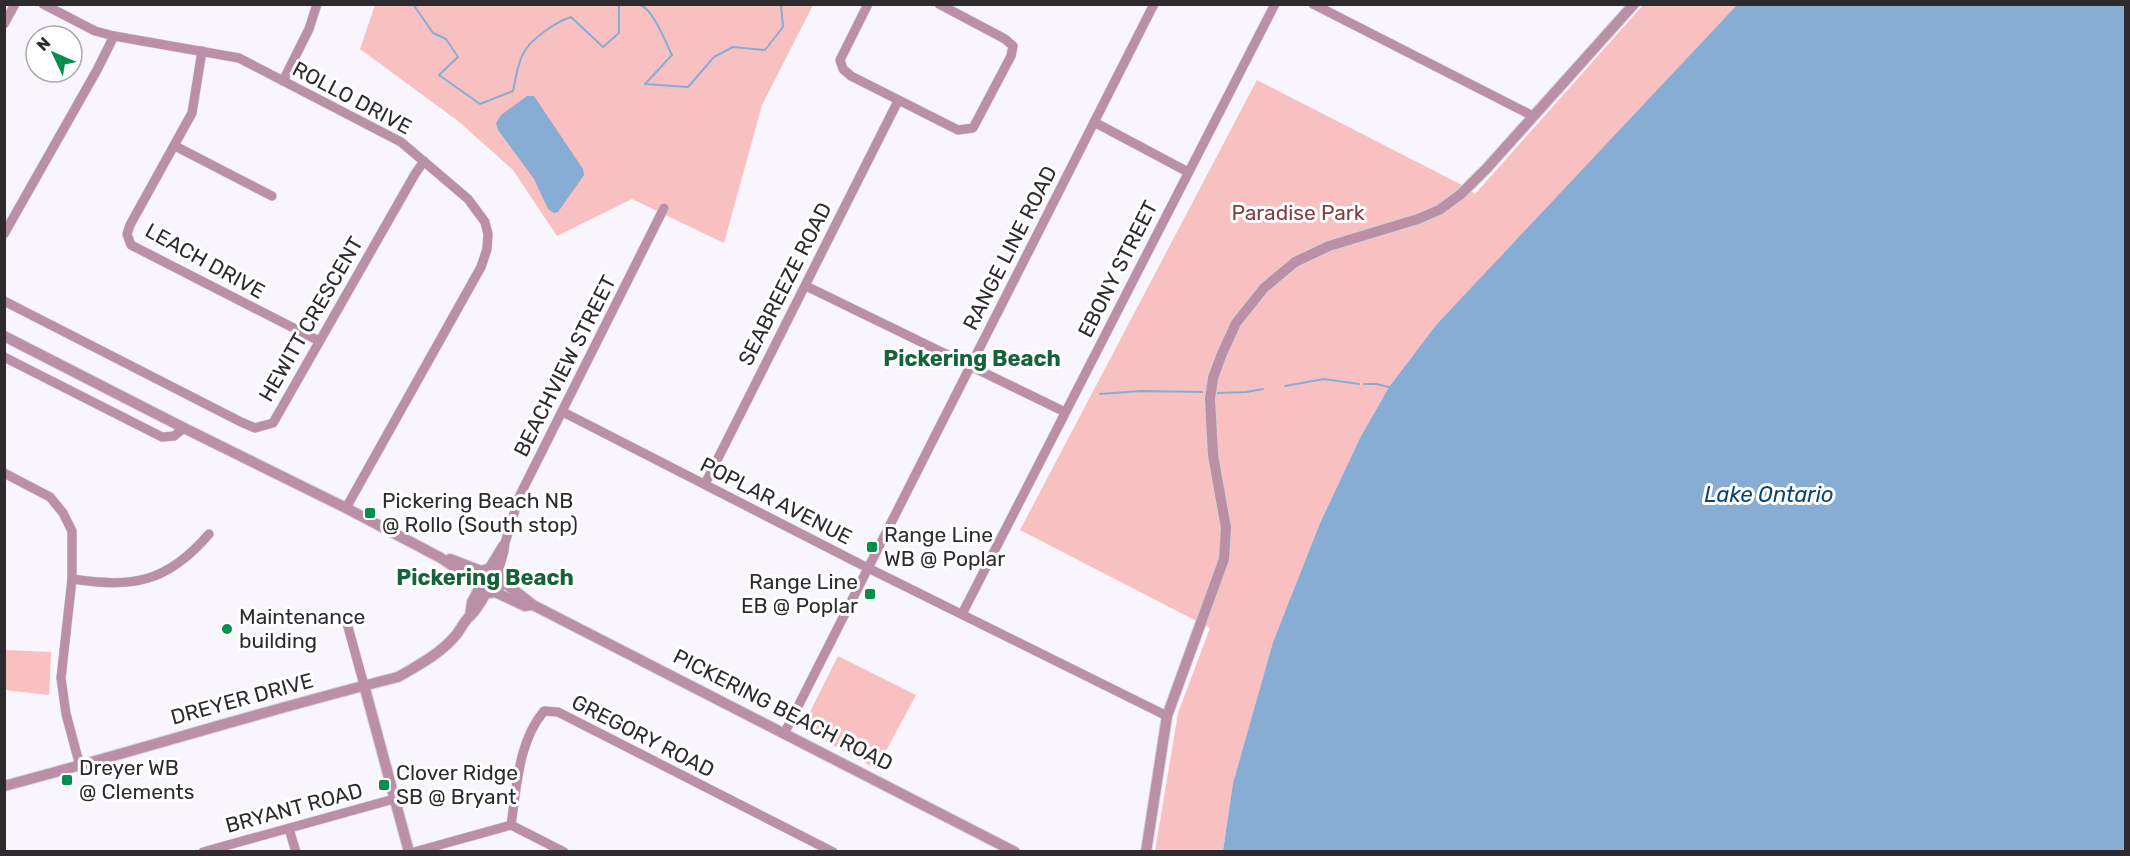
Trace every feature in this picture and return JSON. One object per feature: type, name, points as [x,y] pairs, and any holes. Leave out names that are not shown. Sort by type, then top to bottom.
[{"type":"street","points":[[4,24],[15,4]]},
{"type":"street","name":"ROLLO DRIVE","points":[[43,4],[95,31],[239,57],[401,142],[468,199],[484,222],[488,234],[487,249],[481,267],[346,508]]},
{"type":"street","points":[[283,81],[309,29],[318,4]]},
{"type":"street","points":[[868,4],[840,60],[843,69],[851,76],[898,101],[958,130],[973,128],[1011,56],[1013,46],[1005,39],[939,4]]},
{"type":"street","name":"RANGE LINE ROAD","points":[[785,732],[1154,4]]},
{"type":"street","name":"EBONY STREET","points":[[962,614],[1275,4]]},
{"type":"street","points":[[1313,4],[1533,116]]},
{"type":"street","points":[[1146,852],[1167,716],[1224,559],[1225,514],[1210,432],[1210,399],[1213,378],[1236,323],[1264,288],[1295,262],[1329,246],[1406,224],[1449,203],[1475,181],[1634,4]]},
{"type":"street","points":[[4,234],[114,36]]},
{"type":"street","name":"LEACH DRIVE","points":[[202,51],[192,113],[130,225],[127,234],[131,245],[319,341]]},
{"type":"street","name":"SEABREEZE ROAD","points":[[705,484],[898,101]]},
{"type":"street","points":[[1094,122],[1188,172]]},
{"type":"street","points":[[175,146],[272,196]]},
{"type":"street","name":"HEWITT CRESCENT","points":[[4,301],[255,428],[273,423],[424,161]]},
{"type":"street","name":"BEACHVIEW STREET","points":[[492,573],[505,543],[519,497],[664,208]]},
{"type":"street","points":[[806,286],[1065,412]]},
{"type":"street","name":"PICKERING BEACH ROAD","points":[[4,336],[441,558],[484,589],[525,606],[533,605]]},
{"type":"street","points":[[4,357],[162,437],[174,436],[184,428]]},
{"type":"street","name":"POPLAR AVENUE","points":[[563,412],[1167,716]]},
{"type":"street","points":[[4,473],[50,497],[63,513],[72,531],[72,579],[62,678],[66,714],[80,766]]},
{"type":"street","points":[[72,579],[106,584],[127,583],[159,574],[178,564],[209,534]]},
{"type":"street","name":"PICKERING BEACH ROAD","points":[[441,558],[492,573],[533,605],[785,732],[1015,852]]},
{"type":"street","points":[[484,589],[492,573]]},
{"type":"street","points":[[484,589],[499,588],[492,573]]},
{"type":"street","name":"DREYER DRIVE","points":[[4,786],[80,766],[191,732],[398,677],[426,662],[458,633],[470,616],[472,602],[484,589]]},
{"type":"street","points":[[345,616],[409,852]]},
{"type":"street","name":"GREGORY ROAD","points":[[511,825],[522,754],[533,724],[544,711],[558,712],[833,852]]},
{"type":"street","name":"BRYANT ROAD","points":[[203,852],[394,799]]},
{"type":"street","points":[[414,852],[511,825],[564,852]]},
{"type":"street","points":[[289,829],[296,852]]},
{"type":"green space","points":[[375,5],[813,5],[762,105],[724,243],[632,199],[557,236],[513,170],[458,121],[360,49]]},
{"type":"green space","name":"Paradise Park","points":[[1643,5],[1738,5],[1436,325],[1389,387],[1360,438],[1320,523],[1273,642],[1233,783],[1223,851],[1155,851],[1178,713],[1210,628],[1020,530],[1257,80],[1462,185],[1475,194]]},
{"type":"green space","points":[[5,650],[51,652],[49,695],[5,690]]},
{"type":"green space","points":[[838,656],[916,695],[876,769],[802,728]]},
{"type":"water","name":"Lake Ontario","points":[[1738,4],[2125,5],[2125,851],[1223,851],[1233,783],[1273,642],[1320,523],[1360,438],[1389,387],[1436,325]]},
{"type":"water","points":[[527,96],[534,96],[583,169],[584,175],[558,212],[554,213],[548,209],[534,179],[498,130],[496,123],[501,115]]},
{"type":"waterway","points":[[413,4],[433,33],[446,39],[458,57],[439,75],[480,104],[513,91],[519,63],[526,48],[544,32],[565,19],[571,17],[603,47],[619,33],[619,4]]},
{"type":"waterway","points":[[639,4],[654,19],[672,55],[645,84],[688,87],[714,57],[733,47],[765,50],[783,27],[781,4]]},
{"type":"waterway","points":[[1285,386],[1324,379],[1359,384]]},
{"type":"waterway","points":[[1364,384],[1389,387]]},
{"type":"waterway","points":[[1217,393],[1263,389]]},
{"type":"waterway","points":[[1100,394],[1141,391],[1202,392]]},
{"type":"place","name":"Pickering Beach NB @ Rollo (South stop)","points":[[370,513]]},
{"type":"place","name":"Range Line WB @ Poplar","points":[[872,547]]},
{"type":"place","name":"Range Line EB @ Poplar","points":[[870,594]]},
{"type":"place","name":"Maintenance building","points":[[227,629]]},
{"type":"place","name":"Dreyer WB @ Clements","points":[[67,780]]},
{"type":"place","name":"Clover Ridge SB @ Bryant","points":[[384,785]]},
{"type":"district","name":"Pickering Beach","points":[[972,358]]},
{"type":"district","name":"Pickering Beach","points":[[485,577]]}]
